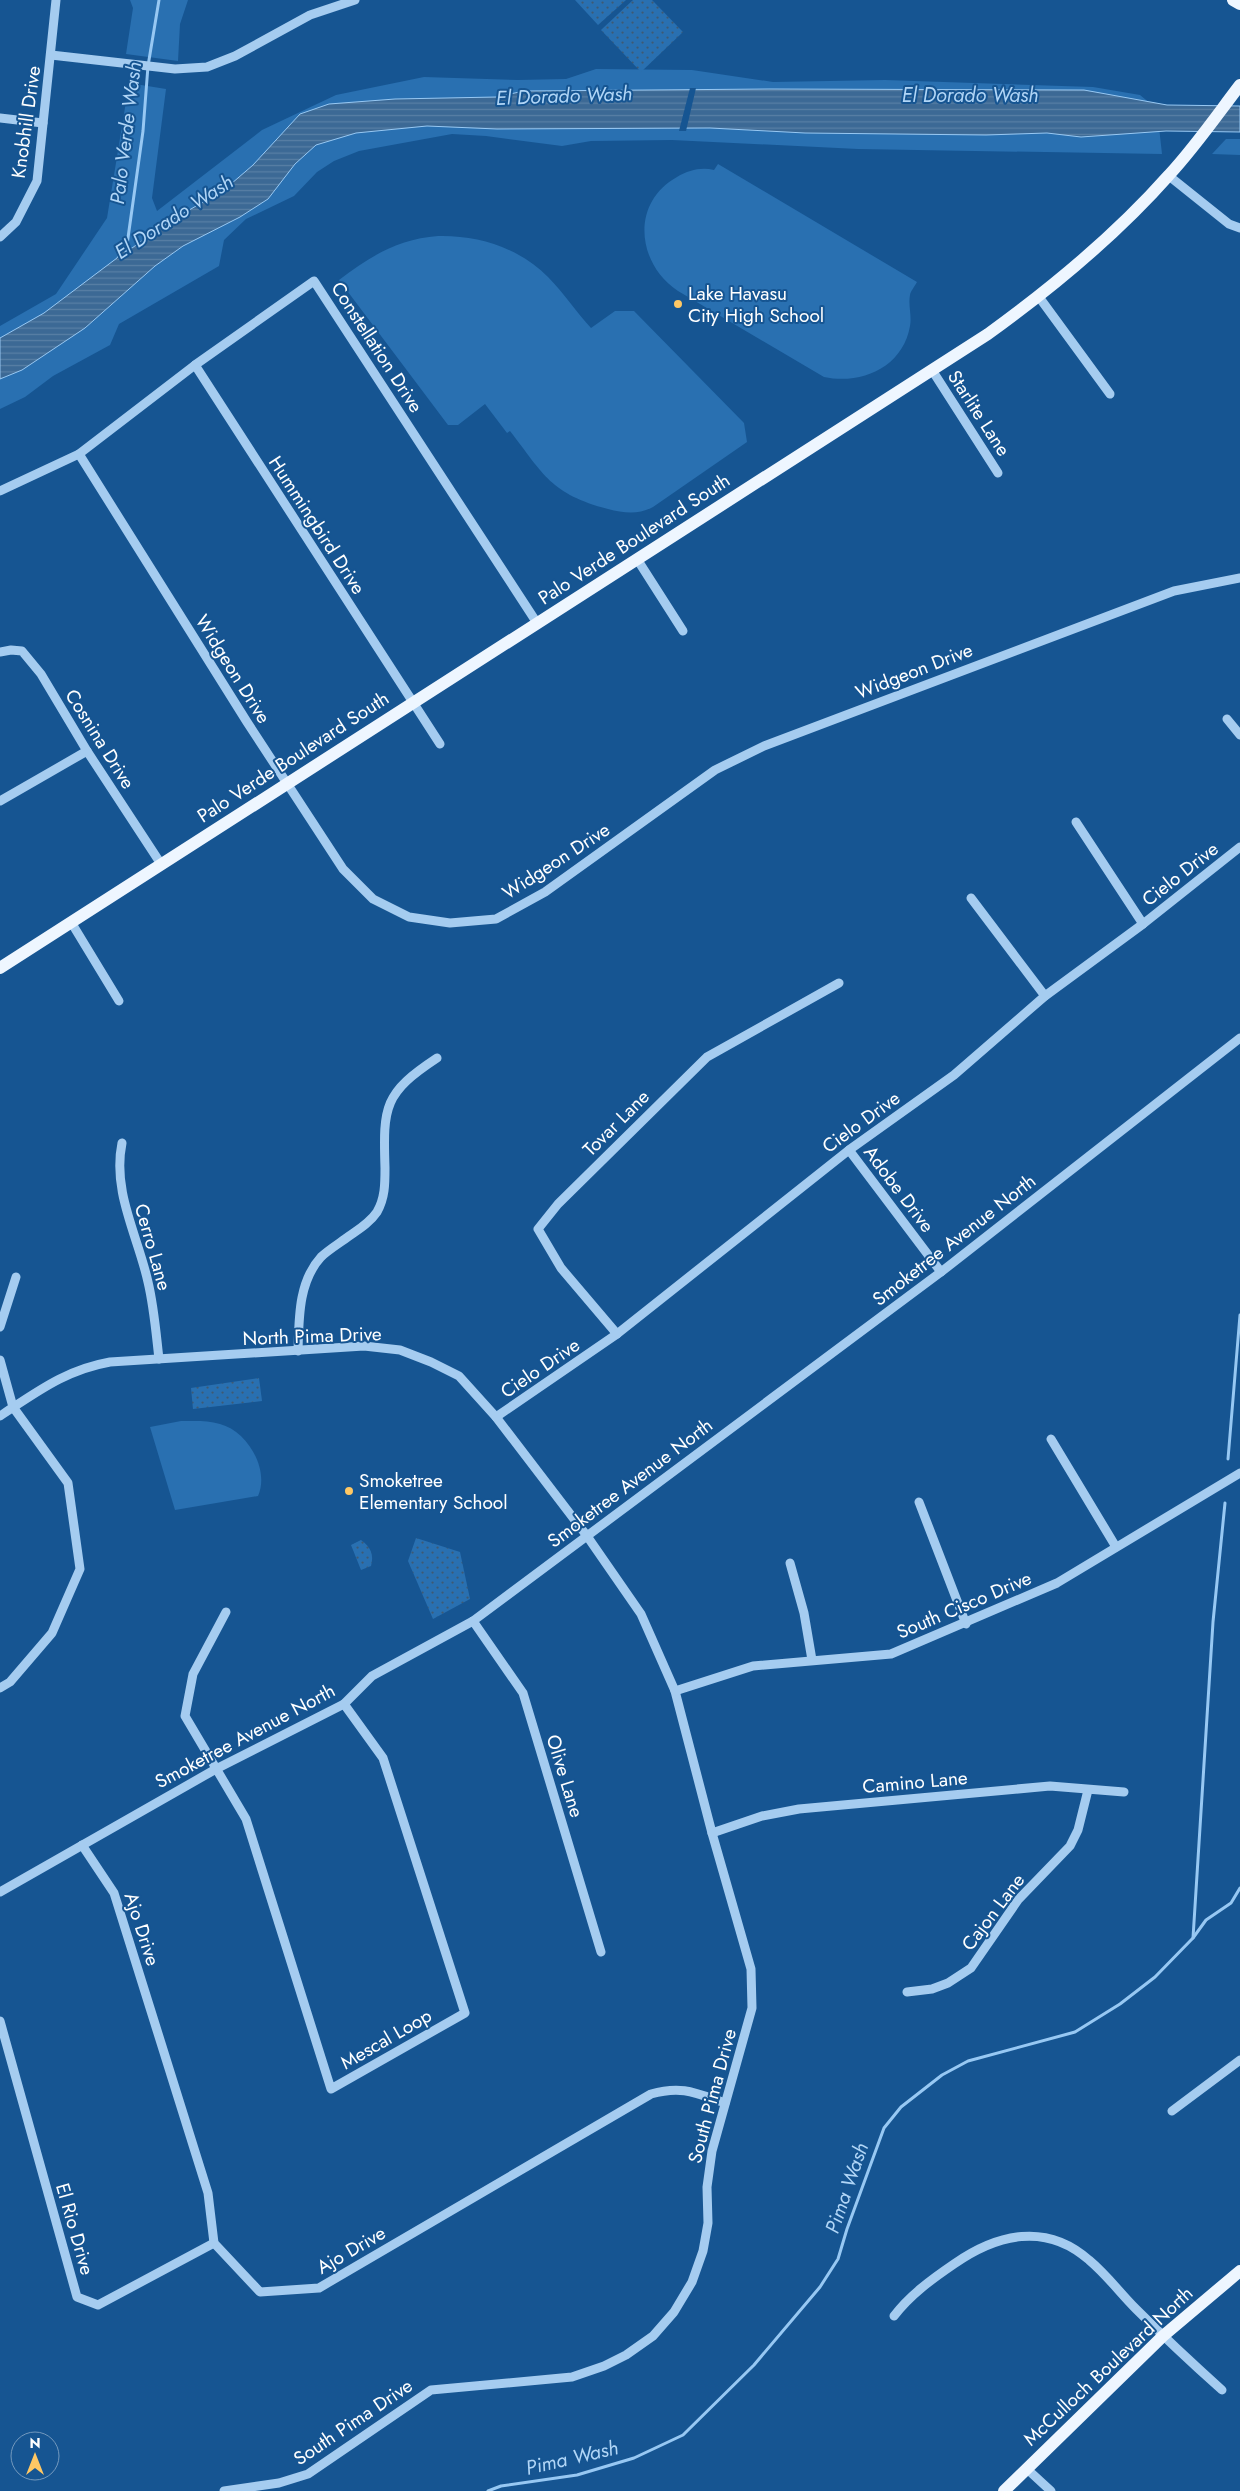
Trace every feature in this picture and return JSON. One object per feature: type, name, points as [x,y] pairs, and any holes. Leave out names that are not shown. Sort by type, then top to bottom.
[{"type":"main road","points":[[1233,0],[1240,4]]},
{"type":"main road","name":"Palo Verde Boulevard South","points":[[0,968],[932,370],[1039,297],[1099,244],[1169,176],[1240,85]]},
{"type":"main road","name":"McCulloch Boulevard North","points":[[1004,2491],[1163,2336],[1240,2271]]},
{"type":"street","name":"Knobhill Drive","points":[[0,237],[16,222],[37,181],[56,0]]},
{"type":"street","points":[[51,55],[175,69],[207,67],[235,56],[310,15],[354,0]]},
{"type":"street","points":[[0,118],[44,123]]},
{"type":"street","points":[[1169,176],[1230,224],[1240,228]]},
{"type":"street","name":"Constellation Drive","points":[[0,491],[79,454],[195,365],[314,281],[537,623]]},
{"type":"street","points":[[1039,297],[1110,394]]},
{"type":"street","name":"Hummingbird Drive","points":[[195,365],[440,744]]},
{"type":"street","name":"Starlite Lane","points":[[932,370],[998,473]]},
{"type":"street","name":"Widgeon Drive","points":[[79,454],[287,784],[343,869],[373,899],[409,917],[450,923],[496,919],[545,892],[716,770],[764,746],[1174,591],[1240,578]]},
{"type":"street","points":[[637,560],[683,631]]},
{"type":"street","name":"Cosnina Drive","points":[[0,652],[22,651],[41,674],[87,751],[161,864]]},
{"type":"street","points":[[1227,719],[1240,735]]},
{"type":"street","points":[[0,801],[87,751]]},
{"type":"street","points":[[1076,822],[1143,924]]},
{"type":"street","name":"Cielo Drive","points":[[496,1417],[617,1334],[849,1150],[954,1075],[1045,996],[1143,924],[1240,847]]},
{"type":"street","points":[[971,898],[1045,996]]},
{"type":"street","points":[[71,922],[119,1001]]},
{"type":"street","name":"Tovar Lane","points":[[617,1334],[561,1268],[538,1229],[558,1204],[707,1057],[839,983]]},
{"type":"street","name":"Smoketree Avenue North","points":[[0,1892],[216,1768],[344,1704],[372,1676],[473,1621],[941,1272],[1240,1038]]},
{"type":"street","points":[[298,1351],[302,1298],[312,1271],[321,1257],[364,1227],[377,1212],[385,1194],[384,1125],[389,1104],[399,1086],[437,1058]]},
{"type":"street","name":"Cerro Lane","points":[[122,1143],[119,1174],[123,1198],[149,1283],[159,1359]]},
{"type":"street","name":"Adobe Drive","points":[[849,1150],[941,1272]]},
{"type":"street","points":[[0,1326],[16,1277]]},
{"type":"street","name":"North Pima Drive","points":[[0,1416],[52,1382],[88,1366],[159,1359],[364,1346],[400,1350],[431,1362],[459,1376],[496,1417],[587,1536]]},
{"type":"street","points":[[0,1360],[13,1408],[68,1484],[80,1569],[52,1633],[10,1682],[0,1688]]},
{"type":"street","points":[[1051,1439],[1116,1547]]},
{"type":"street","name":"South Cisco Drive","points":[[674,1691],[753,1666],[891,1654],[966,1624],[1057,1583],[1240,1473]]},
{"type":"street","points":[[919,1502],[966,1624]]},
{"type":"street","name":"South Pima Drive","points":[[224,2491],[279,2483],[308,2474],[431,2390],[572,2376],[604,2366],[640,2346],[653,2336],[674,2312],[692,2282],[701,2258],[708,2223],[709,2166],[752,2008],[751,1969],[674,1691],[641,1614],[587,1536]]},
{"type":"street","points":[[790,1563],[804,1613],[812,1660]]},
{"type":"street","points":[[216,1768],[185,1716],[193,1674],[226,1612]]},
{"type":"street","name":"Olive Lane","points":[[473,1621],[523,1693],[601,1952]]},
{"type":"street","name":"Mescal Loop","points":[[216,1768],[246,1819],[331,2089],[465,2012],[383,1758],[344,1704]]},
{"type":"street","name":"Camino Lane","points":[[712,1833],[762,1816],[799,1809],[1050,1786],[1124,1792]]},
{"type":"street","name":"Cajon Lane","points":[[906,1992],[932,1989],[948,1983],[971,1968],[1018,1900],[1070,1846],[1078,1830],[1088,1790]]},
{"type":"street","name":"Ajo Drive","points":[[82,1845],[114,1892],[208,2193],[214,2243],[260,2292],[319,2288],[651,2094],[670,2088],[686,2090],[725,2103]]},
{"type":"street","name":"El Rio Drive","points":[[0,2021],[77,2297],[98,2305],[214,2243]]},
{"type":"street","points":[[1172,2111],[1240,2060]]},
{"type":"street","points":[[894,2316],[904,2303],[933,2279],[981,2247],[1006,2238],[1022,2236],[1041,2237],[1068,2244],[1088,2258],[1163,2336],[1222,2390]]},
{"type":"street","points":[[1027,2469],[1051,2491]]},
{"type":"shaded area","points":[[130,0],[188,0],[180,24],[178,61],[126,54],[133,8]]},
{"type":"shaded area","points":[[575,0],[626,0],[598,25]]},
{"type":"shaded area","points":[[633,0],[652,0],[683,32],[641,72],[601,30]]},
{"type":"shaded area","points":[[596,69],[692,70],[773,82],[885,80],[1093,87],[1140,95],[1157,109],[1162,154],[858,149],[672,140],[591,141],[562,146],[486,136],[452,134],[359,151],[334,161],[317,172],[294,196],[246,219],[224,240],[219,266],[119,324],[110,345],[53,376],[25,397],[0,409],[0,326],[56,294],[107,218],[129,83],[166,89],[152,198],[157,211],[262,130],[336,95],[424,77],[518,80],[566,79]]},
{"type":"shaded area","points":[[1226,139],[1240,139],[1240,155],[1212,154]]},
{"type":"shaded area","points":[[718,164],[917,282],[910,294],[910,326],[906,340],[890,362],[879,370],[866,375],[838,379],[824,377],[678,291],[664,279],[654,265],[647,250],[644,234],[646,217],[652,202],[662,188],[677,177],[695,170],[714,170]]},
{"type":"shaded area","points":[[438,236],[453,236],[483,241],[498,245],[524,258],[548,277],[591,328],[615,311],[634,311],[744,423],[747,442],[653,507],[642,511],[625,512],[608,509],[573,497],[550,481],[510,431],[507,433],[485,404],[458,425],[448,425],[339,280],[362,263],[386,250],[410,241]]},
{"type":"shaded area","points":[[259,1378],[262,1401],[193,1409],[191,1388]]},
{"type":"shaded area","points":[[181,1421],[220,1424],[239,1434],[254,1452],[258,1463],[261,1485],[258,1496],[175,1510],[150,1427]]},
{"type":"shaded area","points":[[416,1538],[460,1552],[470,1599],[433,1619],[408,1561]]},
{"type":"shaded area","points":[[361,1540],[371,1551],[372,1558],[371,1566],[361,1570],[351,1545]]},
{"type":"water","name":"El Dorado Wash","points":[[769,89],[1084,90],[1167,105],[1240,106],[1240,132],[1166,131],[1081,137],[1047,133],[986,135],[805,133],[710,128],[497,129],[427,126],[356,133],[316,145],[295,164],[268,199],[240,217],[183,246],[155,266],[85,328],[22,370],[0,379],[0,338],[44,313],[117,258],[122,250],[132,248],[170,221],[224,190],[253,165],[300,114],[329,104],[395,99],[496,97],[524,91]]},
{"type":"pier","points":[[690,88],[696,88],[686,131],[679,131]]},
{"type":"waterway","name":"Palo Verde Wash","points":[[126,252],[143,131],[148,66],[159,0]]},
{"type":"waterway","points":[[1228,1459],[1240,1315]]},
{"type":"waterway","points":[[1193,1938],[1213,1622],[1225,1503]]},
{"type":"waterway","name":"Pima Wash","points":[[488,2491],[501,2486],[577,2475],[634,2458],[683,2435],[754,2365],[820,2287],[838,2259],[884,2128],[901,2107],[942,2075],[968,2061],[1075,2032],[1120,2004],[1155,1977],[1193,1938],[1206,1920],[1231,1903],[1240,1888]]},
{"type":"place","name":"Lake Havasu City High School","points":[[678,304]]},
{"type":"place","name":"Smoketree Elementary School","points":[[349,1491]]}]
